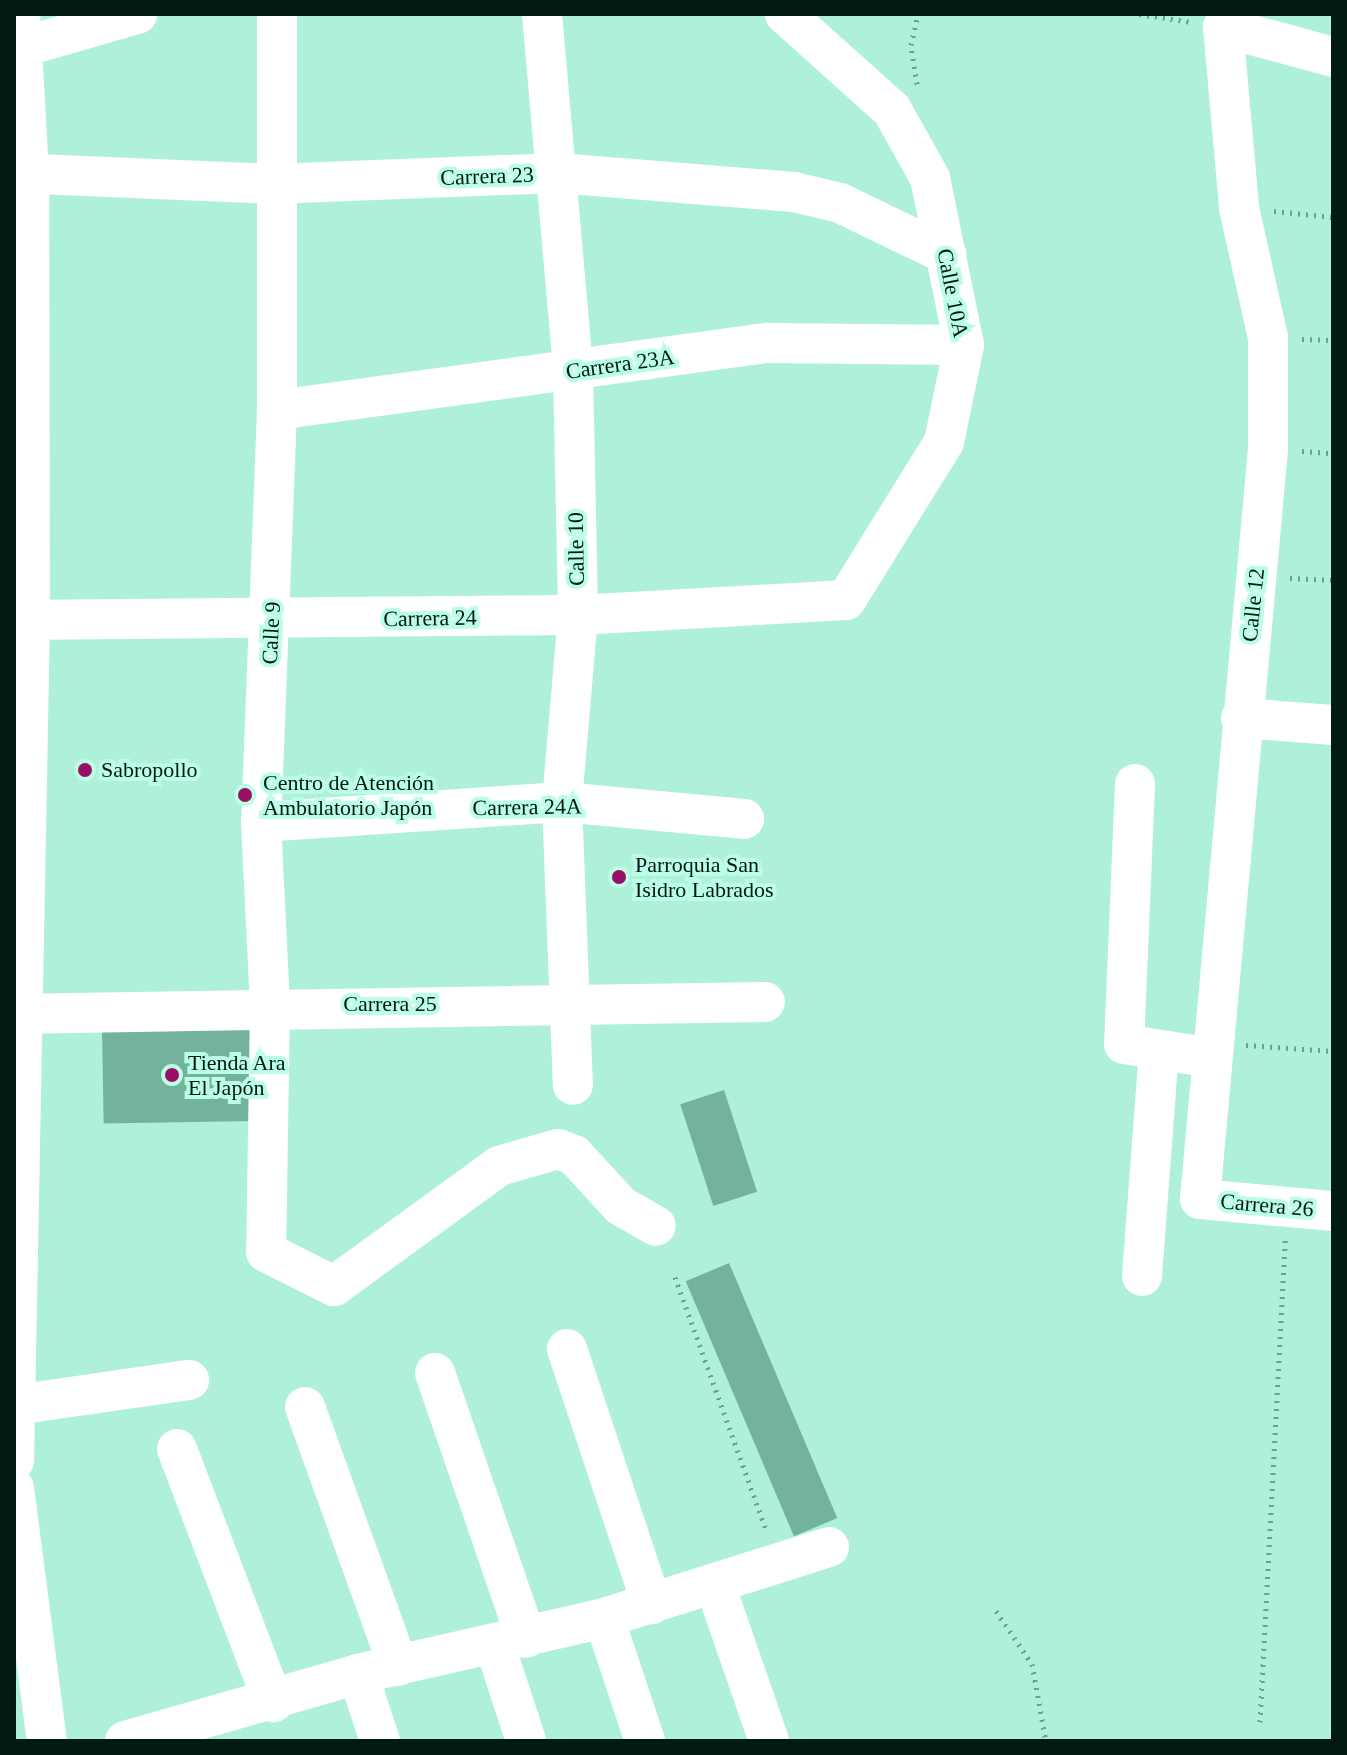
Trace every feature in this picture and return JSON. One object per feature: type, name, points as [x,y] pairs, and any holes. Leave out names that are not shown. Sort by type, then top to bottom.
[{"type":"street","points":[[14,1461],[21,825],[23,30],[137,14]]},
{"type":"street","name":"Calle 9","points":[[277,14],[272,184],[277,410],[272,621],[261,822],[270,1005],[266,1252],[334,1286],[499,1166],[558,1149],[574,1155],[621,1206],[656,1226]]},
{"type":"street","name":"Calle 10","points":[[542,14],[573,371],[578,615],[562,802],[573,1085]]},
{"type":"street","name":"Calle 10A","points":[[785,14],[892,110],[930,178],[964,345],[944,442],[846,600]]},
{"type":"street","points":[[1227,20],[1333,57]]},
{"type":"street","name":"Calle 12","points":[[1200,1199],[1241,718],[1268,449],[1268,338],[1239,208],[1227,20]]},
{"type":"street","name":"Carrera 23","points":[[22,173],[272,184],[558,173],[794,192],[840,203],[946,254]]},
{"type":"street","name":"Carrera 23A","points":[[277,410],[768,343],[964,345]]},
{"type":"street","name":"Carrera 24","points":[[22,619],[272,621],[578,615],[846,600]]},
{"type":"street","points":[[1241,718],[1333,725]]},
{"type":"street","points":[[1135,784],[1124,1044],[1159,1052],[1212,1050]]},
{"type":"street","name":"Carrera 24A","points":[[261,822],[562,802],[744,819]]},
{"type":"street","name":"Carrera 25","points":[[18,1014],[270,1005],[765,1002]]},
{"type":"street","points":[[1142,1276],[1159,1052]]},
{"type":"street","name":"Carrera 26","points":[[1200,1199],[1333,1211]]},
{"type":"street","points":[[567,1349],[652,1604]]},
{"type":"street","points":[[435,1373],[510,1642],[526,1741]]},
{"type":"street","points":[[15,1405],[189,1380]]},
{"type":"street","points":[[305,1407],[398,1666]]},
{"type":"street","points":[[177,1449],[273,1702]]},
{"type":"street","points":[[14,1488],[23,1645],[47,1741]]},
{"type":"street","points":[[125,1741],[273,1702],[358,1674],[510,1642],[604,1618],[829,1547]]},
{"type":"street","points":[[715,1585],[769,1741]]},
{"type":"street","points":[[604,1618],[645,1741]]},
{"type":"street","points":[[358,1674],[380,1741]]},
{"type":"path","points":[[1139,14],[1227,20]]},
{"type":"path","points":[[1239,208],[1333,217]]},
{"type":"path","points":[[1212,1050],[1333,1051]]},
{"type":"path","points":[[1260,1722],[1287,1207]]},
{"type":"path","points":[[675,1277],[778,1563]]},
{"type":"path","points":[[996,1611],[1032,1664],[1046,1741]]},
{"type":"building","points":[[252,1027],[254,1121],[104,1124],[102,1030]]},
{"type":"building","points":[[724,1090],[757,1192],[713,1206],[680,1104]]},
{"type":"building","points":[[729,1263],[837,1518],[794,1536],[686,1281]]},
{"type":"place","name":"Sabropollo","points":[[85,770]]},
{"type":"place","name":"Centro de Atención Ambulatorio Japón","points":[[245,795]]},
{"type":"place","name":"Parroquia San Isidro Labrados","points":[[619,877]]},
{"type":"place","name":"Tienda Ara El Japón","points":[[172,1075]]}]
